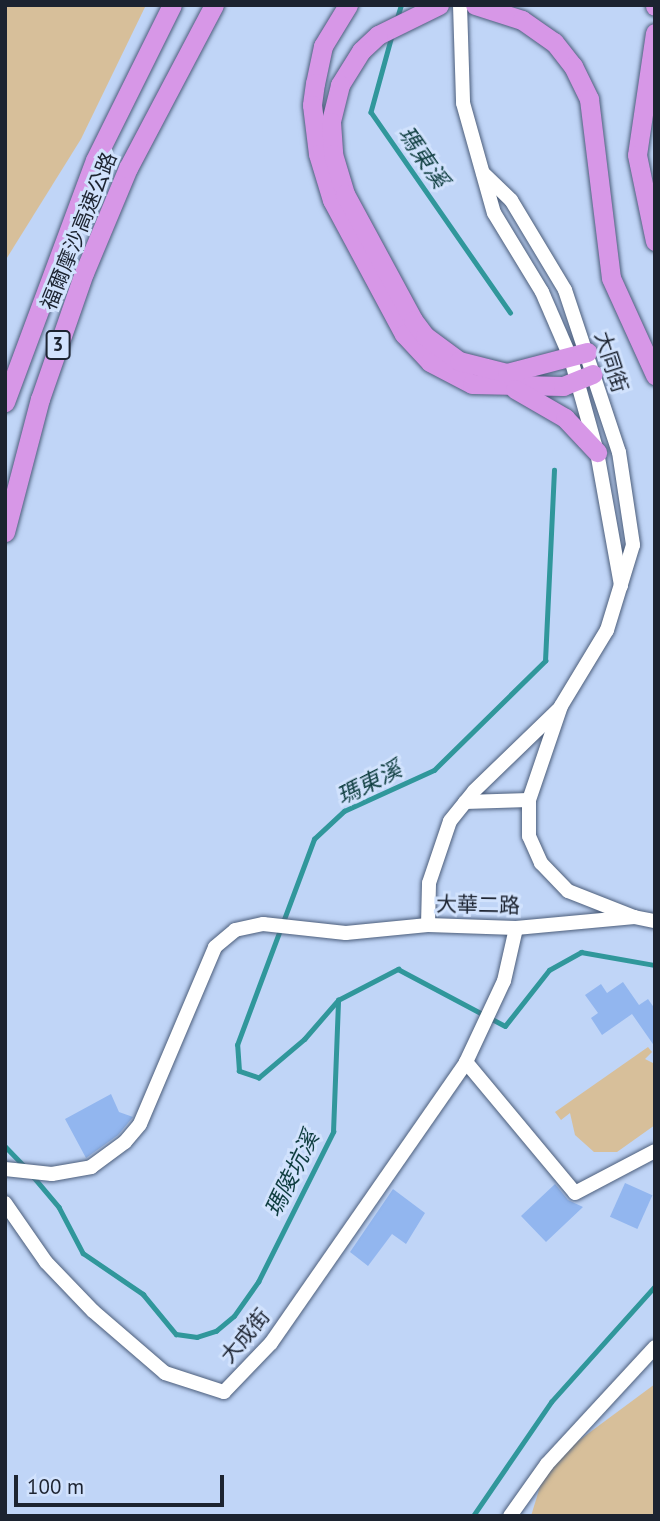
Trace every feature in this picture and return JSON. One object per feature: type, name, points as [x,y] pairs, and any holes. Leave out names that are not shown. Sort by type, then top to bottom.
[{"type":"highway","name":"福爾摩沙高速公路","points":[[5,402],[94,160],[172,5]]},
{"type":"highway","name":"福爾摩沙高速公路","points":[[6,530],[56,349],[128,168],[214,5]]},
{"type":"highway","points":[[348,5],[323,46],[312,105],[318,154],[332,200],[376,289],[404,334],[430,362],[472,384],[563,386],[585,377]]},
{"type":"highway","points":[[439,5],[404,19],[361,51],[340,85],[331,122],[333,154],[345,194],[386,274],[425,336],[459,361],[507,373],[579,356]]},
{"type":"highway","points":[[475,5],[522,20],[554,42],[573,66],[589,99],[611,278],[655,375]]},
{"type":"highway","points":[[655,33],[637,155],[655,241]]},
{"type":"highway","points":[[508,386],[565,418],[597,452]]},
{"type":"street","name":"大同街","points":[[460,5],[463,103],[494,213],[579,356]]},
{"type":"street","name":"大同街","points":[[483,173],[511,200],[565,290],[585,377],[621,587]]},
{"type":"street","name":"大同街","points":[[561,706],[607,630],[633,545],[619,452],[585,377]]},
{"type":"street","points":[[561,706],[529,800],[529,835],[541,863],[568,891],[634,917]]},
{"type":"street","points":[[428,925],[429,883],[439,845],[465,802],[561,706]]},
{"type":"street","points":[[465,802],[529,800]]},
{"type":"street","name":"大華二路","points":[[10,1170],[52,1174],[100,1161],[140,1124],[215,947],[235,930],[263,924],[346,933],[428,925],[516,928],[634,917],[655,921]]},
{"type":"street","name":"大成街","points":[[5,1203],[46,1262],[93,1311],[165,1373],[224,1392],[271,1343],[466,1062],[503,981],[516,928]]},
{"type":"street","points":[[466,1062],[575,1193],[655,1151]]},
{"type":"street","points":[[510,1516],[547,1464],[655,1347]]},
{"type":"shaded area","points":[[5,5],[146,5],[81,139],[5,261]]},
{"type":"shaded area","points":[[648,1047],[652,1052],[645,1059],[655,1064],[655,1125],[617,1152],[594,1152],[575,1135],[570,1113],[561,1120],[555,1112]]},
{"type":"shaded area","points":[[655,1384],[655,1516],[531,1516],[547,1464]]},
{"type":"building","points":[[623,982],[639,1005],[648,999],[655,1009],[655,1047],[632,1014],[602,1035],[591,1018],[598,1013],[585,995],[601,984],[607,993]]},
{"type":"building","points":[[111,1094],[119,1112],[133,1117],[118,1135],[86,1158],[65,1119]]},
{"type":"building","points":[[625,1183],[652,1195],[637,1229],[610,1217]]},
{"type":"building","points":[[555,1184],[568,1200],[583,1207],[546,1242],[521,1216]]},
{"type":"building","points":[[393,1189],[425,1213],[406,1244],[392,1234],[368,1266],[350,1252]]},
{"type":"waterway","name":"瑪東溪","points":[[397,18],[401,5]]},
{"type":"waterway","name":"瑪東溪","points":[[392,36],[371,112],[510,312]]},
{"type":"waterway","name":"瑪東溪","points":[[337,1002],[305,1039],[259,1078],[239,1071],[237,1045],[314,839],[344,811],[434,770],[545,661],[554,470]]},
{"type":"waterway","name":"瑪陵坑溪","points":[[32,1175],[59,1207],[83,1253],[143,1294],[176,1334],[197,1337],[216,1331],[234,1316],[258,1282],[333,1132],[338,1000],[398,969],[505,1026],[549,970],[581,952],[655,965]]},
{"type":"waterway","name":"瑪陵坑溪","points":[[5,1146],[26,1168]]},
{"type":"waterway","points":[[473,1516],[551,1402],[655,1286]]}]
